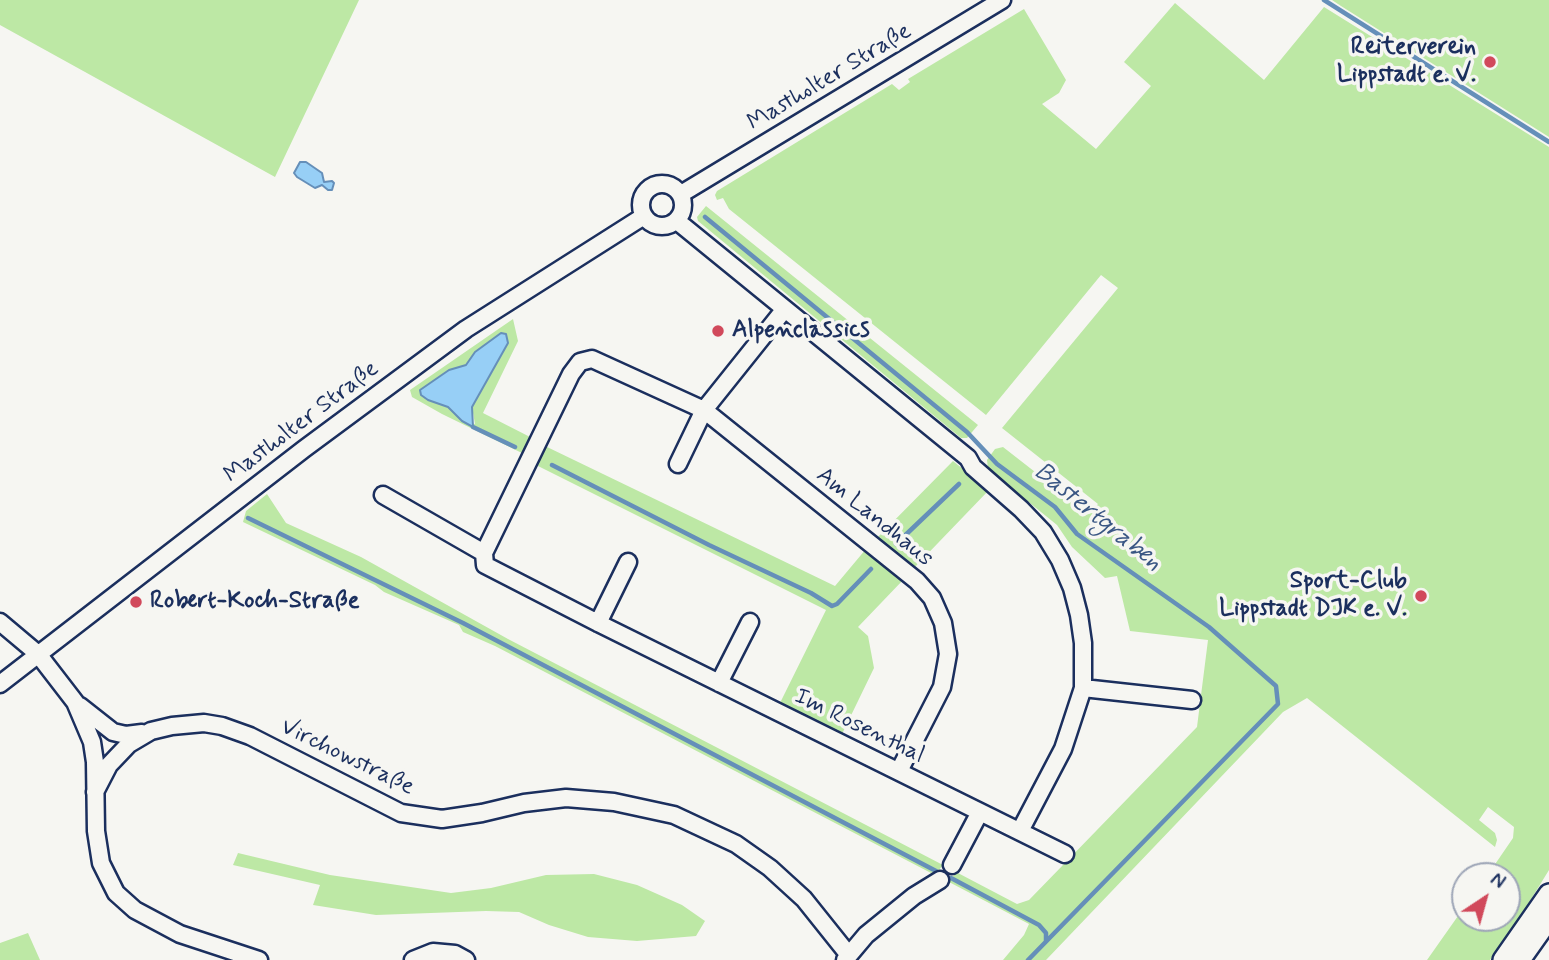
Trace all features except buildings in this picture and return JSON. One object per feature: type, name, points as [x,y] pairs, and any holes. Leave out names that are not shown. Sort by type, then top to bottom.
[{"type":"main road","points":[[1503,960],[1549,894]]},
{"type":"main road","points":[[1520,960],[1549,919]]},
{"type":"street","name":"Mastholter Straße","points":[[681,194],[1002,0]]},
{"type":"street","points":[[665,183],[681,194],[683,209],[677,221],[671,225],[659,226],[644,216],[641,203],[646,190],[652,186],[665,183]]},
{"type":"street","name":"Mastholter Straße","points":[[0,684],[304,449],[466,329],[644,216]]},
{"type":"street","points":[[677,221],[968,458],[973,467],[1043,532],[1060,560],[1072,588],[1083,643],[1083,688],[1063,749],[1020,831]]},
{"type":"street","points":[[678,464],[704,410],[784,310]]},
{"type":"street","name":"Am Landhaus","points":[[484,553],[571,374],[580,362],[592,359],[704,410],[917,581],[932,598],[943,623],[948,653],[942,687],[899,771]]},
{"type":"street","name":"Im Rosenthal","points":[[383,495],[484,553],[485,565],[1065,854]]},
{"type":"street","points":[[598,623],[628,562]]},
{"type":"street","points":[[0,622],[38,654],[75,702],[92,742],[96,831],[101,863],[116,893],[177,941],[259,960]]},
{"type":"street","points":[[719,683],[750,622]]},
{"type":"street","points":[[1083,688],[1192,700]]},
{"type":"street","name":"Virchowstraße","points":[[75,702],[113,732],[126,736],[172,726],[204,723],[222,726],[250,736],[401,813],[442,819],[566,798],[614,802],[674,815],[736,844],[771,869],[804,899],[847,957]]},
{"type":"street","name":"Virchowstraße","points":[[95,792],[109,765],[129,744],[151,731]]},
{"type":"street","points":[[952,865],[980,812]]},
{"type":"street","points":[[847,957],[866,936],[914,896],[940,880]]},
{"type":"street","points":[[414,960],[433,952],[455,954],[466,960]]},
{"type":"green space","points":[[0,0],[359,0],[275,177],[0,25]]},
{"type":"green space","name":"Reiterverein Lippstadt e. V.","points":[[1332,0],[1549,0],[1549,137],[1341,6]]},
{"type":"green space","points":[[1175,3],[1264,80],[1324,7],[1549,147],[1549,870],[1521,916],[1521,862],[1497,862],[1513,838],[1514,827],[1488,807],[1479,820],[1495,833],[1495,847],[1307,698],[1283,712],[1046,960],[1003,960],[1024,935],[1029,924],[949,882],[956,872],[1017,904],[1029,900],[1197,727],[1208,640],[1130,631],[1117,576],[1105,578],[1072,547],[1057,525],[988,469],[987,460],[995,449],[1003,447],[1089,514],[1098,504],[1002,428],[1118,288],[1101,275],[986,415],[729,209],[723,198],[717,200],[715,195],[717,191],[892,84],[899,90],[910,82],[908,79],[1024,9],[1066,80],[1059,93],[1042,104],[1096,149],[1151,86],[1124,62]]},
{"type":"green space","points":[[706,206],[978,425],[967,438],[961,438],[698,221],[697,217]]},
{"type":"green space","points":[[513,319],[518,341],[483,413],[534,439],[526,455],[442,414],[412,397],[410,390]],"holes":[[[506,334],[508,343],[472,407],[475,424],[462,421],[448,407],[428,400],[421,390],[449,370],[466,365],[475,352]]]},
{"type":"green space","points":[[545,446],[835,586],[866,549],[904,579],[858,627],[868,636],[874,668],[842,734],[780,703],[826,610],[536,465]]},
{"type":"green space","points":[[953,461],[989,490],[913,569],[875,540]]},
{"type":"green space","points":[[267,494],[286,523],[361,557],[508,639],[943,865],[938,871],[931,873],[495,646],[463,632],[459,625],[384,592],[375,585],[243,522],[246,511]]},
{"type":"green space","points":[[238,853],[330,875],[451,893],[491,888],[546,875],[594,874],[637,885],[682,905],[705,921],[696,936],[637,941],[588,937],[519,912],[376,915],[313,905],[320,885],[233,865]]},
{"type":"green space","points":[[1451,926],[1451,932],[1510,932],[1490,960],[1427,960]]},
{"type":"green space","points":[[28,933],[40,960],[0,960],[0,943]]},
{"type":"water","points":[[300,162],[306,162],[322,173],[324,182],[332,181],[332,190],[322,185],[315,188],[297,177],[294,173]]},
{"type":"water","points":[[501,333],[506,334],[508,343],[472,407],[473,427],[462,421],[448,407],[421,395],[420,390],[449,370],[466,365],[475,352]]},
{"type":"waterway","points":[[1324,0],[1549,142]]},
{"type":"waterway","name":"Bastertgraben","points":[[705,217],[967,432],[997,464],[1055,507],[1077,534],[1209,627],[1276,686],[1278,704],[1028,960]]},
{"type":"waterway","points":[[473,427],[515,447]]},
{"type":"waterway","points":[[552,465],[709,545],[811,593],[832,606],[871,569]]},
{"type":"waterway","points":[[896,544],[959,484]]},
{"type":"waterway","points":[[248,518],[463,623],[936,871]]},
{"type":"waterway","points":[[951,878],[1039,925],[1046,933],[1046,941]]},
{"type":"place","name":"Reiterverein Lippstadt e. V.","points":[[1490,62]]},
{"type":"place","name":"Alpenclassics","points":[[718,331]]},
{"type":"place","name":"Sport-Club Lippstadt DJK e. V.","points":[[1421,596]]},
{"type":"place","name":"Robert-Koch-Straße","points":[[136,602]]}]
